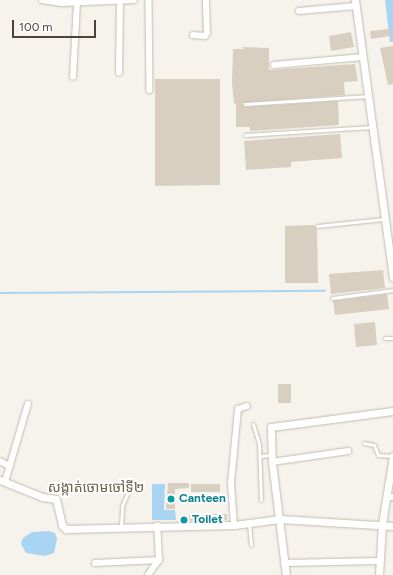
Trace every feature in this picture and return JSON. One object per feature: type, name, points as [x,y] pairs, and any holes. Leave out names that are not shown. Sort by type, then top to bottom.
[{"type":"street","points":[[42,0],[61,3],[134,0]]},
{"type":"street","points":[[149,0],[150,90]]},
{"type":"street","points":[[193,35],[205,36],[207,33],[206,0]]},
{"type":"street","points":[[119,73],[120,1]]},
{"type":"street","points":[[73,76],[77,2]]},
{"type":"street","points":[[299,11],[355,3],[369,96],[384,219],[391,250],[393,277]]},
{"type":"street","points":[[274,65],[363,57]]},
{"type":"street","points":[[28,404],[10,466],[3,481],[42,497],[56,499],[62,524],[66,529],[234,525],[280,519],[382,524],[393,526]]},
{"type":"street","points":[[234,525],[231,482],[238,409],[247,406]]},
{"type":"street","points":[[286,575],[271,458],[269,429],[274,426],[393,411]]},
{"type":"street","points":[[271,458],[348,451]]},
{"type":"street","points":[[379,575],[382,524],[390,497],[393,456]]},
{"type":"street","points":[[0,461],[10,466]]},
{"type":"street","points":[[148,575],[159,560],[158,526]]},
{"type":"street","points":[[95,563],[159,560]]},
{"type":"street","points":[[284,563],[379,561]]},
{"type":"lane","points":[[245,104],[369,96]]},
{"type":"lane","points":[[245,135],[372,127]]},
{"type":"lane","points":[[317,226],[384,219]]},
{"type":"lane","points":[[332,298],[393,290]]},
{"type":"lane","points":[[385,338],[393,338]]},
{"type":"lane","points":[[253,424],[260,456],[261,500]]},
{"type":"lane","points":[[364,443],[374,444],[378,455],[393,456]]},
{"type":"lane","points":[[260,456],[271,458]]},
{"type":"lane","points":[[121,527],[122,506],[126,494]]},
{"type":"lane","points":[[249,523],[251,545]]},
{"type":"water","points":[[385,0],[393,0],[393,42],[390,42]]},
{"type":"water","points":[[152,484],[165,484],[164,510],[175,510],[176,520],[152,520]]},
{"type":"water","points":[[49,531],[55,533],[57,539],[54,553],[45,556],[26,553],[21,544],[23,538],[32,532]]},
{"type":"building","points":[[390,29],[390,36],[371,39],[370,31]]},
{"type":"building","points":[[351,32],[354,47],[331,51],[329,36]]},
{"type":"building","points":[[393,46],[393,84],[388,85],[380,48]]},
{"type":"building","points":[[243,47],[269,48],[269,70],[355,64],[358,81],[344,82],[345,95],[242,103],[245,107],[338,101],[339,125],[250,131],[250,127],[236,127],[236,103],[234,104],[232,82],[233,49],[243,49]]},
{"type":"building","points":[[155,79],[220,79],[220,185],[155,186]]},
{"type":"building","points":[[340,134],[342,158],[291,162],[291,167],[246,170],[244,141]]},
{"type":"building","points":[[314,225],[317,229],[318,283],[285,283],[285,226]]},
{"type":"building","points":[[383,270],[385,288],[331,294],[329,274]]},
{"type":"building","points":[[387,294],[389,309],[335,315],[333,301]]},
{"type":"building","points":[[375,322],[377,345],[356,347],[354,324]]},
{"type":"building","points":[[278,384],[291,384],[291,403],[278,403]]},
{"type":"building","points":[[168,483],[189,483],[189,488],[175,489],[175,509],[166,509]]},
{"type":"building","points":[[191,484],[220,484],[220,492],[191,492]]},
{"type":"building","points":[[213,514],[227,514],[227,520],[214,520]]},
{"type":"building","points":[[189,515],[202,515],[202,521],[189,521]]},
{"type":"waterway","points":[[0,293],[325,291]]},
{"type":"place","name":"Canteen","points":[[171,499]]},
{"type":"place","name":"Toilet","points":[[184,520]]},
{"type":"district","name":"សង្កាត់ចោមចៅទី២","points":[[96,488]]}]
